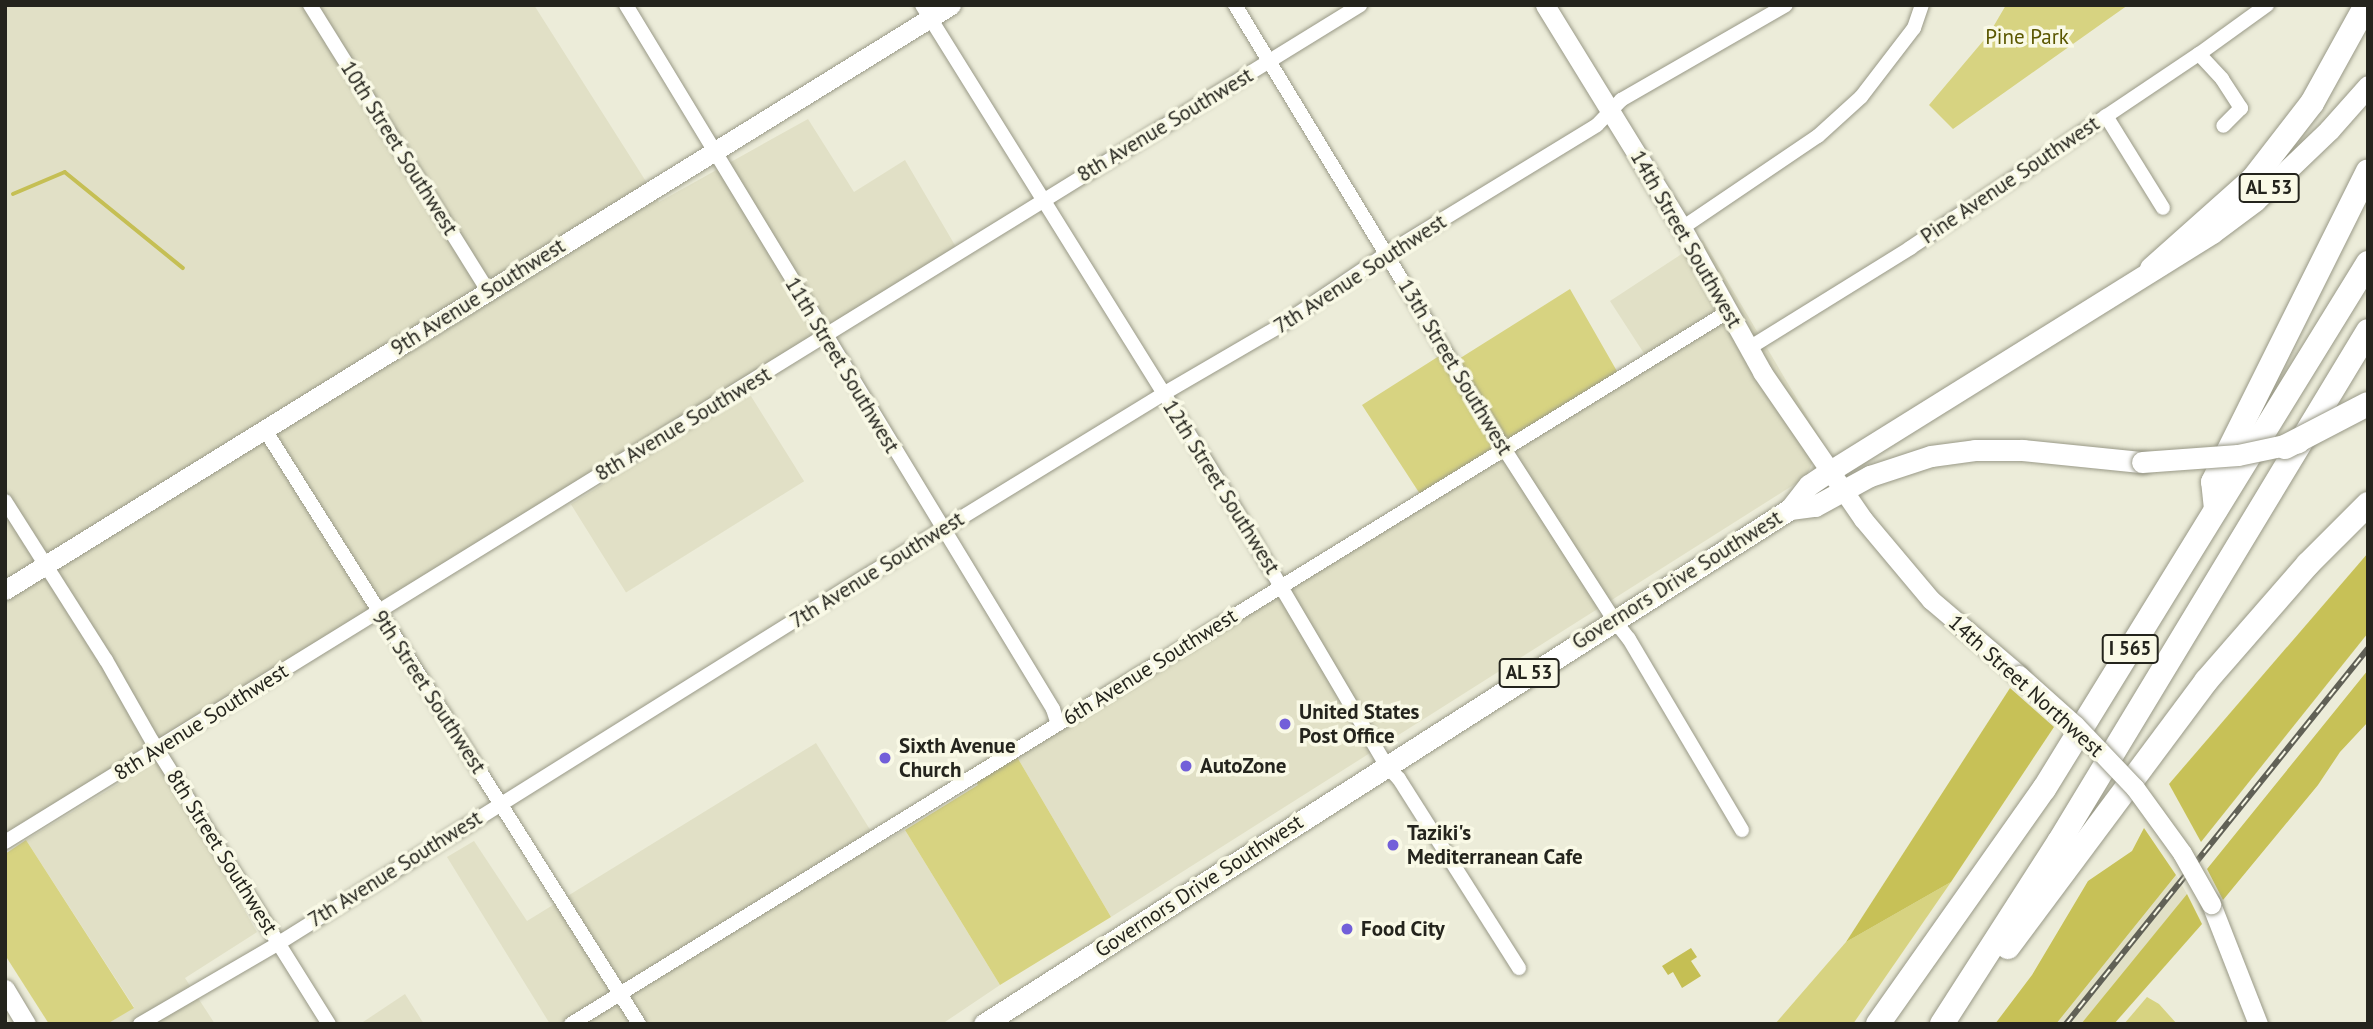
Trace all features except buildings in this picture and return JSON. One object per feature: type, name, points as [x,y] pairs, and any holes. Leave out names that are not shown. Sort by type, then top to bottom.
[{"type":"highway","points":[[2152,269],[2253,179],[2312,103],[2366,5]]},
{"type":"highway","points":[[2216,509],[2213,482],[2368,171]]},
{"type":"highway","name":"I 565","points":[[1878,1024],[2044,789],[2368,263]]},
{"type":"highway","name":"I 565","points":[[1944,1024],[2059,842],[2368,331]]},
{"type":"highway","points":[[2286,447],[2368,404]]},
{"type":"highway","points":[[1944,1024],[2023,929],[2206,681],[2308,564],[2368,504]]},
{"type":"main road","name":"AL 53","points":[[2152,269],[2212,233],[2255,201],[2329,130],[2368,86]]},
{"type":"main road","name":"Governors Drive Southwest","points":[[985,1024],[1790,509],[1809,485],[1830,471],[2152,269]]},
{"type":"main road","name":"AL 53","points":[[1790,509],[1815,506],[1845,489],[1893,468],[1931,456],[1975,450],[2023,450],[2142,462],[2238,455],[2286,447],[2368,417]]},
{"type":"street","name":"10th Street Southwest","points":[[310,5],[488,291]]},
{"type":"street","name":"11th Street Southwest","points":[[625,5],[824,338],[1053,709],[1058,724]]},
{"type":"street","name":"9th Avenue Southwest","points":[[5,590],[714,151],[926,12],[951,5]]},
{"type":"street","name":"13th Street Southwest","points":[[1235,5],[1505,450],[1614,620],[1629,639],[1742,830]]},
{"type":"street","name":"8th Avenue Southwest","points":[[5,842],[159,750],[377,612],[824,338],[1042,199],[1360,5]]},
{"type":"street","name":"14th Street Southwest","points":[[1545,5],[1682,228],[1749,348],[1830,471]]},
{"type":"street","name":"7th Avenue Southwest","points":[[140,1024],[279,943],[499,803],[620,732],[1163,394],[1278,327],[1386,254],[1597,125],[1621,100],[1786,5]]},
{"type":"street","points":[[1682,228],[1818,136],[1861,97],[1914,28],[1922,5]]},
{"type":"street","name":"Pine Avenue Southwest","points":[[1749,348],[1910,247],[2199,54],[2267,5]]},
{"type":"street","name":"12th Street Southwest","points":[[926,12],[1282,585],[1386,765],[1399,779],[1519,968]]},
{"type":"street","points":[[2199,54],[2222,79],[2241,108],[2223,126]]},
{"type":"street","points":[[2106,116],[2163,208]]},
{"type":"street","name":"6th Avenue Southwest","points":[[571,1024],[1728,311]]},
{"type":"street","name":"9th Street Southwest","points":[[265,430],[377,612],[639,1024]]},
{"type":"street","name":"14th Street Northwest","points":[[1830,471],[1845,489],[1863,519],[1914,582],[1953,622],[2075,724],[2135,788],[2182,853],[2211,904],[2258,1024]]},
{"type":"street","name":"8th Street Southwest","points":[[5,501],[106,660],[329,1024]]},
{"type":"street","points":[[5,989],[26,1024]]},
{"type":"shaded area","points":[[5,5],[534,5],[659,202],[808,119],[854,192],[905,160],[956,247],[566,491],[5,833]]},
{"type":"shaded area","points":[[1703,240],[1822,441],[1806,477],[1111,917],[1010,745],[1645,355],[1610,301]]},
{"type":"shaded area","points":[[749,393],[804,481],[626,592],[571,504]]},
{"type":"shaded area","points":[[2368,553],[2368,633],[2201,842],[2169,784]]},
{"type":"shaded area","points":[[2368,670],[2368,722],[2340,752],[2318,785],[2223,900],[2207,869]]},
{"type":"shaded area","points":[[2010,688],[2054,727],[1951,882],[1846,942]]},
{"type":"shaded area","points":[[816,743],[879,844],[905,830],[1000,985],[942,1024],[550,1024],[447,857],[474,841],[527,921]]},
{"type":"shaded area","points":[[158,760],[257,932],[185,978],[215,1024],[107,1024],[134,1007],[26,840]]},
{"type":"shaded area","points":[[2144,828],[2176,875],[2056,1024],[1995,1024],[2032,975],[2088,881],[2132,851]]},
{"type":"shaded area","points":[[2176,875],[2187,894],[2081,1024],[2056,1024]]},
{"type":"shaded area","points":[[2187,894],[2202,924],[2114,1024],[2081,1024]]},
{"type":"shaded area","points":[[1691,948],[1697,957],[1691,961],[1701,976],[1682,988],[1673,972],[1668,975],[1662,966]]},
{"type":"shaded area","points":[[405,994],[424,1024],[360,1024]]},
{"type":"green space","name":"Pine Park","points":[[2006,5],[2128,5],[1953,129],[1929,105],[1989,34]]},
{"type":"green space","points":[[1570,289],[1618,373],[1420,494],[1362,405],[1447,351],[1454,362]]},
{"type":"green space","points":[[1010,745],[1111,917],[1000,985],[905,830],[978,785],[968,771]]},
{"type":"green space","points":[[26,840],[134,1008],[107,1024],[49,1024],[5,955],[5,854]]},
{"type":"green space","points":[[1951,882],[1853,1024],[1775,1024],[1846,942]]},
{"type":"green space","points":[[2147,997],[2159,1004],[2177,1024],[2124,1024]]},
{"type":"waterway","points":[[13,194],[65,172],[183,268]]},
{"type":"railway","points":[[2066,1024],[2368,648]]},
{"type":"place","name":"United States Post Office","points":[[1285,724]]},
{"type":"place","name":"Sixth Avenue Church","points":[[885,758]]},
{"type":"place","name":"AutoZone","points":[[1186,766]]},
{"type":"place","name":"Taziki's Mediterranean Cafe","points":[[1393,845]]},
{"type":"place","name":"Food City","points":[[1347,929]]}]
